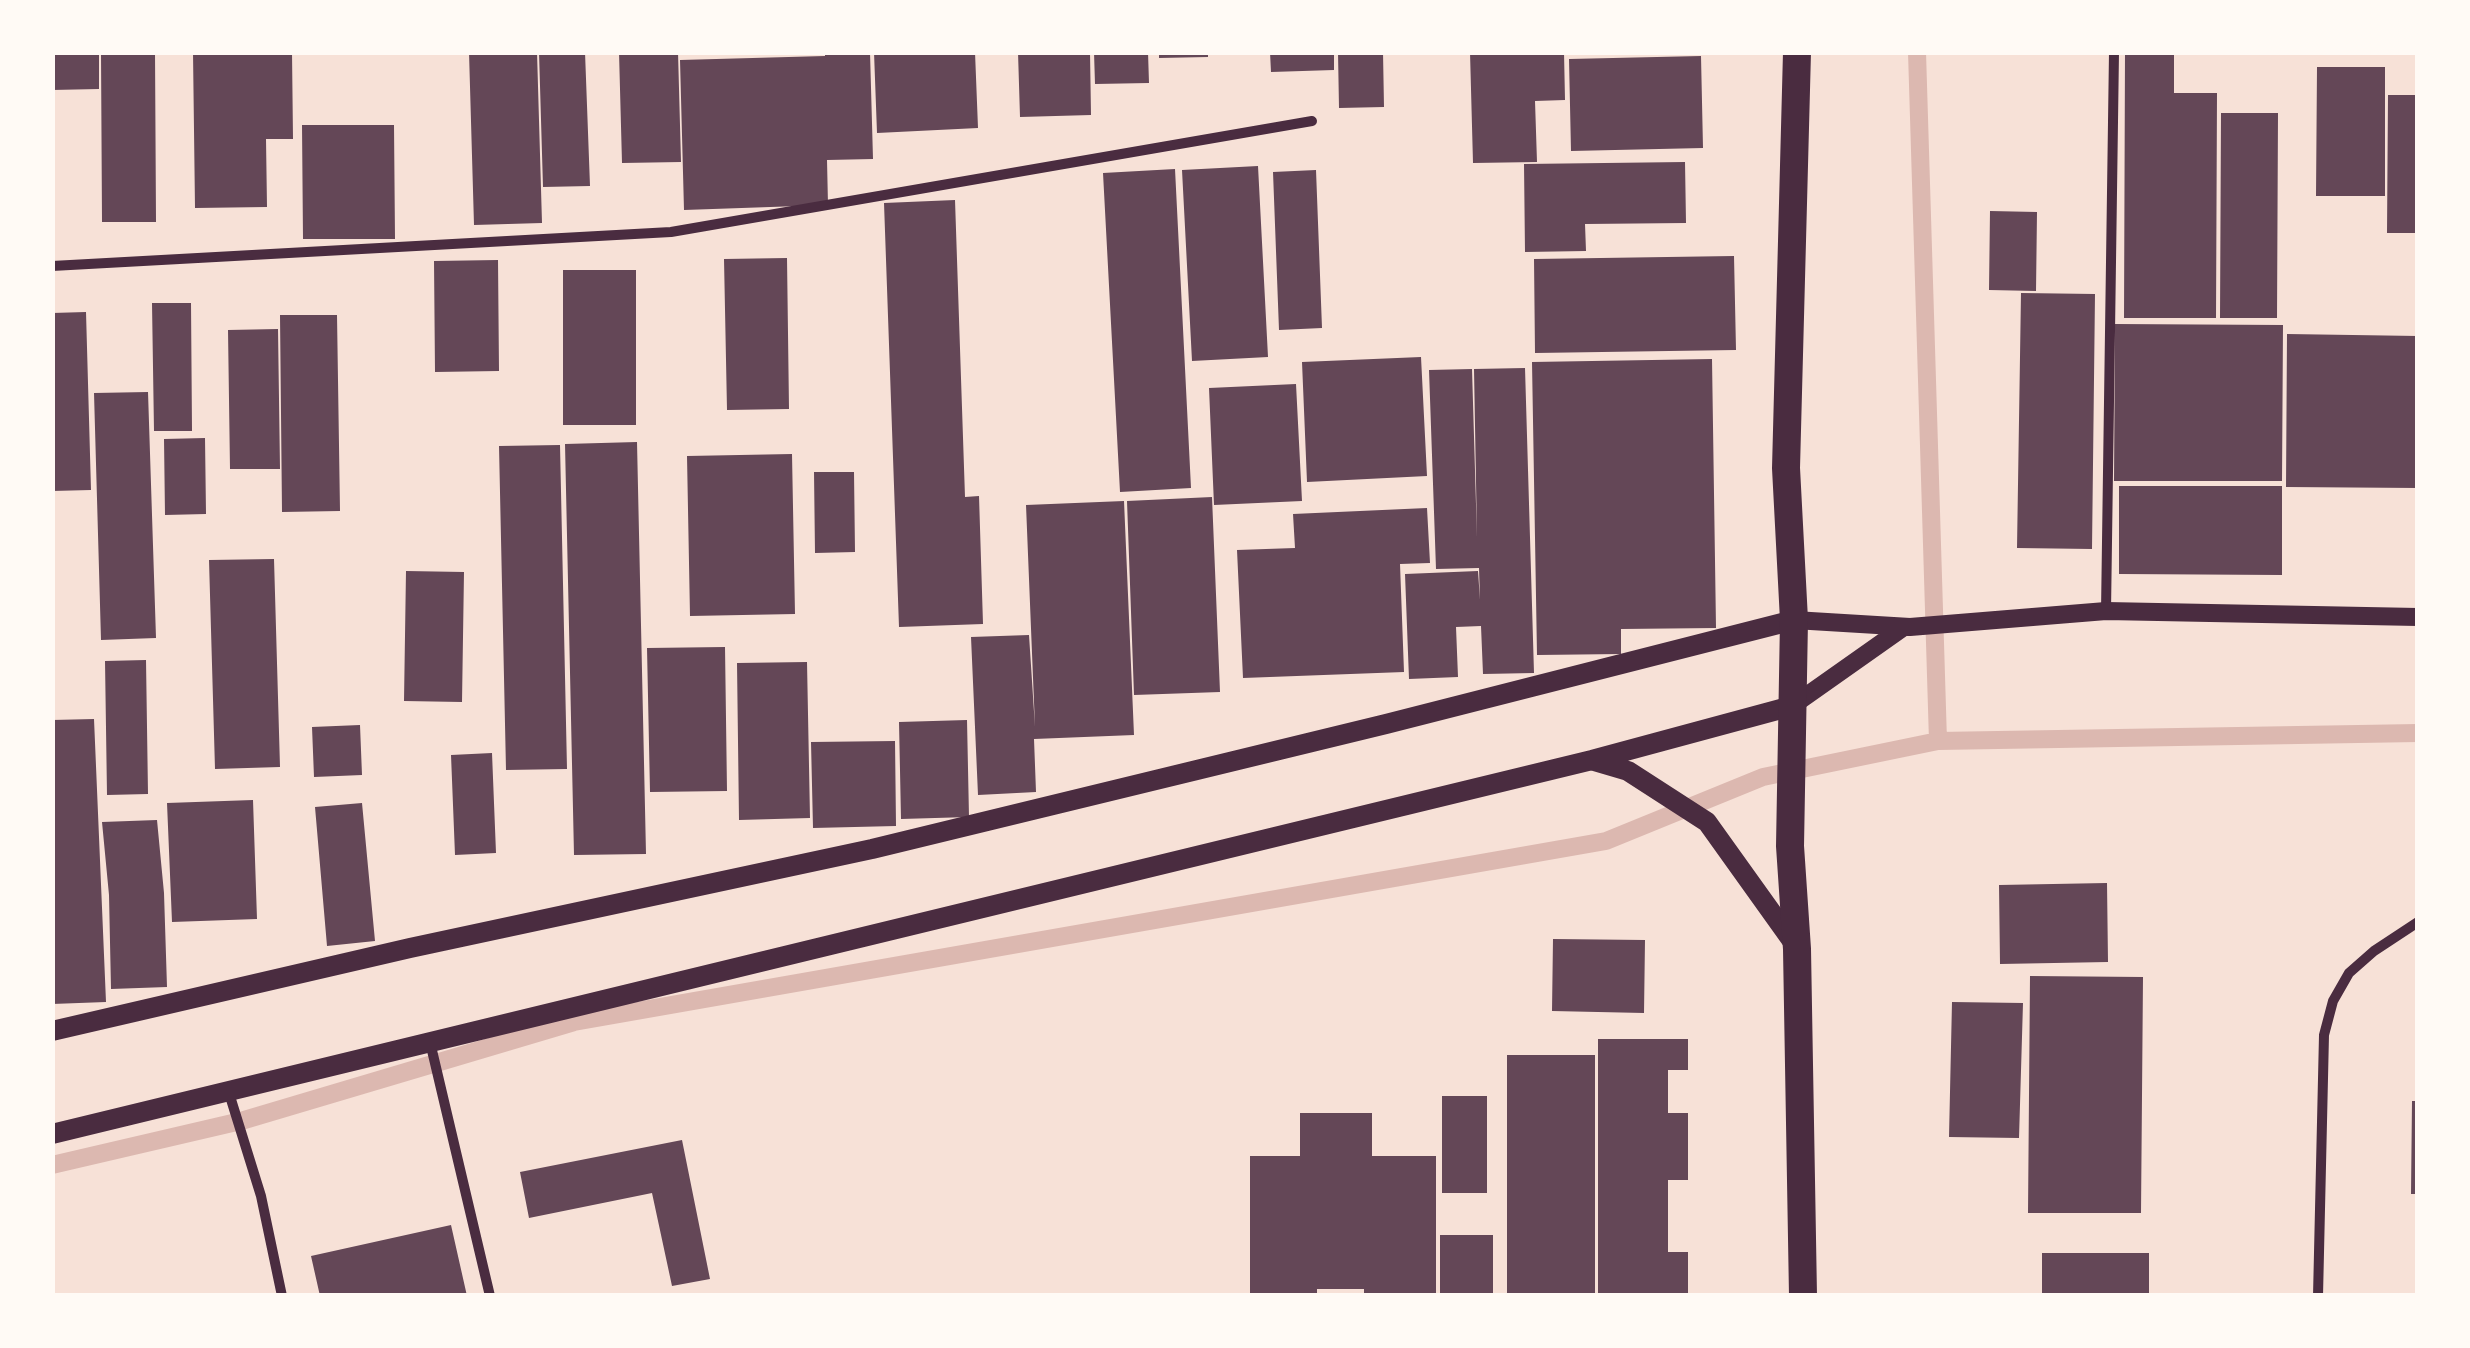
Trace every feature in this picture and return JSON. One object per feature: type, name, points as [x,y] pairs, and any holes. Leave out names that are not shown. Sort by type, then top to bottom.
[{"type":"highway","points":[[1797,52],[1786,468],[1794,620],[1790,846],[1797,948],[1804,1296]]},
{"type":"main road","points":[[52,1031],[410,948],[872,849],[1794,620]]},
{"type":"main road","points":[[52,1134],[1592,760],[1792,706]]},
{"type":"main road","points":[[1592,760],[1628,772],[1707,822],[1797,948]]},
{"type":"street","points":[[2106,612],[2114,52]]},
{"type":"street","points":[[52,266],[671,232],[1312,120]]},
{"type":"street","points":[[1794,620],[1907,627],[2106,612],[2418,616]]},
{"type":"street","points":[[1792,706],[1907,627]]},
{"type":"street","points":[[2318,1296],[2324,1034],[2333,1001],[2349,973],[2374,950],[2418,922]]},
{"type":"street","points":[[430,1042],[490,1296]]},
{"type":"street","points":[[229,1093],[256,1174],[282,1296]]},
{"type":"building","points":[[52,52],[99,52],[99,89],[52,90]]},
{"type":"building","points":[[101,52],[155,52],[156,222],[102,222]]},
{"type":"building","points":[[193,52],[292,52],[293,139],[266,139],[267,207],[195,208]]},
{"type":"building","points":[[469,52],[537,52],[542,223],[474,225]]},
{"type":"building","points":[[539,52],[585,52],[590,186],[543,187]]},
{"type":"building","points":[[619,52],[678,52],[681,162],[622,163]]},
{"type":"building","points":[[825,52],[870,52],[873,159],[827,160],[828,205],[684,210],[680,60],[825,56]]},
{"type":"building","points":[[874,52],[975,52],[978,128],[877,133]]},
{"type":"building","points":[[1018,52],[1090,52],[1091,115],[1020,117]]},
{"type":"building","points":[[1094,52],[1148,52],[1149,83],[1095,84]]},
{"type":"building","points":[[1159,52],[1208,52],[1208,57],[1159,58]]},
{"type":"building","points":[[1270,52],[1334,52],[1334,70],[1271,72]]},
{"type":"building","points":[[1338,52],[1383,52],[1384,107],[1339,108]]},
{"type":"building","points":[[1470,52],[1564,52],[1565,100],[1535,101],[1537,162],[1473,163]]},
{"type":"building","points":[[2125,52],[2174,52],[2174,93],[2217,93],[2216,318],[2124,318]]},
{"type":"building","points":[[1701,56],[1703,148],[1571,151],[1569,59]]},
{"type":"building","points":[[2317,67],[2385,67],[2385,196],[2316,196]]},
{"type":"building","points":[[2388,95],[2418,95],[2418,233],[2387,233]]},
{"type":"building","points":[[2221,113],[2278,113],[2277,318],[2220,318]]},
{"type":"building","points":[[302,125],[394,125],[395,239],[303,239]]},
{"type":"building","points":[[1685,162],[1686,223],[1585,224],[1586,251],[1525,252],[1524,164]]},
{"type":"building","points":[[1258,166],[1268,357],[1192,361],[1182,170]]},
{"type":"building","points":[[1175,169],[1191,488],[1120,492],[1103,173]]},
{"type":"building","points":[[1316,170],[1322,328],[1279,330],[1273,172]]},
{"type":"building","points":[[955,200],[965,497],[979,496],[983,624],[899,627],[884,203]]},
{"type":"building","points":[[1990,211],[2037,212],[2036,291],[1989,290]]},
{"type":"building","points":[[1734,256],[1736,350],[1535,353],[1534,259]]},
{"type":"building","points":[[787,258],[789,409],[727,410],[724,259]]},
{"type":"building","points":[[498,260],[499,371],[435,372],[434,261]]},
{"type":"building","points":[[563,270],[636,270],[636,425],[563,425]]},
{"type":"building","points":[[2021,293],[2095,294],[2092,549],[2017,548]]},
{"type":"building","points":[[152,303],[191,303],[192,431],[154,431]]},
{"type":"building","points":[[86,312],[91,490],[52,491],[52,313]]},
{"type":"building","points":[[280,315],[337,315],[340,511],[282,512]]},
{"type":"building","points":[[2115,324],[2283,325],[2282,481],[2114,481]]},
{"type":"building","points":[[278,329],[280,469],[230,469],[228,330]]},
{"type":"building","points":[[2287,334],[2418,336],[2418,488],[2286,487]]},
{"type":"building","points":[[1421,357],[1427,476],[1307,482],[1302,362]]},
{"type":"building","points":[[1712,359],[1716,628],[1621,629],[1621,654],[1537,655],[1532,362]]},
{"type":"building","points":[[1525,368],[1534,673],[1483,674],[1481,626],[1456,627],[1458,677],[1409,679],[1405,574],[1478,571],[1480,600],[1479,568],[1436,569],[1429,370],[1472,369],[1477,538],[1474,369]]},
{"type":"building","points":[[1296,384],[1302,501],[1214,505],[1209,388]]},
{"type":"building","points":[[148,392],[156,638],[101,640],[94,393]]},
{"type":"building","points":[[205,438],[206,514],[165,515],[164,439]]},
{"type":"building","points":[[637,442],[646,854],[574,855],[565,444]]},
{"type":"building","points":[[560,445],[567,769],[506,770],[499,446]]},
{"type":"building","points":[[792,454],[795,614],[690,616],[687,456]]},
{"type":"building","points":[[814,472],[854,472],[855,552],[815,553]]},
{"type":"building","points":[[2119,486],[2282,486],[2282,575],[2119,574]]},
{"type":"building","points":[[1212,497],[1220,692],[1134,695],[1127,501]]},
{"type":"building","points":[[1124,501],[1134,735],[1034,739],[1036,792],[978,795],[971,637],[1029,635],[1035,727],[1026,505]]},
{"type":"building","points":[[1427,508],[1430,563],[1400,564],[1404,672],[1243,678],[1237,550],[1295,548],[1293,514]]},
{"type":"building","points":[[274,559],[280,767],[215,769],[209,560]]},
{"type":"building","points":[[406,571],[464,572],[462,702],[404,701]]},
{"type":"building","points":[[725,647],[727,791],[650,792],[647,648]]},
{"type":"building","points":[[146,660],[148,794],[107,795],[105,661]]},
{"type":"building","points":[[807,662],[810,818],[739,820],[737,663]]},
{"type":"building","points":[[94,719],[106,1002],[52,1004],[52,720]]},
{"type":"building","points":[[967,720],[969,817],[901,819],[899,722]]},
{"type":"building","points":[[360,725],[362,775],[314,777],[312,727]]},
{"type":"building","points":[[895,741],[896,826],[813,828],[811,742]]},
{"type":"building","points":[[492,753],[496,853],[455,855],[451,755]]},
{"type":"building","points":[[253,800],[257,919],[172,922],[167,803]]},
{"type":"building","points":[[362,803],[375,941],[327,946],[315,807]]},
{"type":"building","points":[[157,820],[167,987],[111,989],[109,895],[102,822]]},
{"type":"building","points":[[2107,883],[2108,962],[2000,964],[1999,885]]},
{"type":"building","points":[[1553,939],[1645,940],[1644,1013],[1552,1011]]},
{"type":"building","points":[[2030,976],[2143,977],[2141,1213],[2028,1213]]},
{"type":"building","points":[[1952,1002],[2023,1003],[2019,1138],[1949,1137]]},
{"type":"building","points":[[1598,1039],[1688,1039],[1688,1070],[1668,1070],[1668,1113],[1688,1113],[1688,1180],[1668,1180],[1668,1252],[1688,1252],[1688,1296],[1598,1296]]},
{"type":"building","points":[[1507,1055],[1595,1055],[1595,1296],[1507,1296]]},
{"type":"building","points":[[1442,1096],[1487,1096],[1487,1193],[1442,1193]]},
{"type":"building","points":[[2412,1101],[2418,1101],[2418,1194],[2411,1194]]},
{"type":"building","points":[[1300,1113],[1372,1113],[1372,1156],[1436,1156],[1436,1296],[1364,1296],[1364,1289],[1317,1289],[1317,1296],[1250,1296],[1250,1156],[1300,1156]]},
{"type":"building","points":[[682,1140],[710,1279],[672,1286],[652,1193],[529,1218],[520,1172]]},
{"type":"building","points":[[451,1225],[467,1296],[320,1296],[311,1256]]},
{"type":"building","points":[[1440,1235],[1493,1235],[1493,1296],[1440,1296]]},
{"type":"building","points":[[2042,1253],[2149,1253],[2149,1296],[2042,1296]]},
{"type":"waterway","points":[[1917,52],[1938,741]]},
{"type":"waterway","points":[[52,1165],[241,1121],[574,1022],[1606,841],[1763,777],[1938,741],[2418,733]]}]
